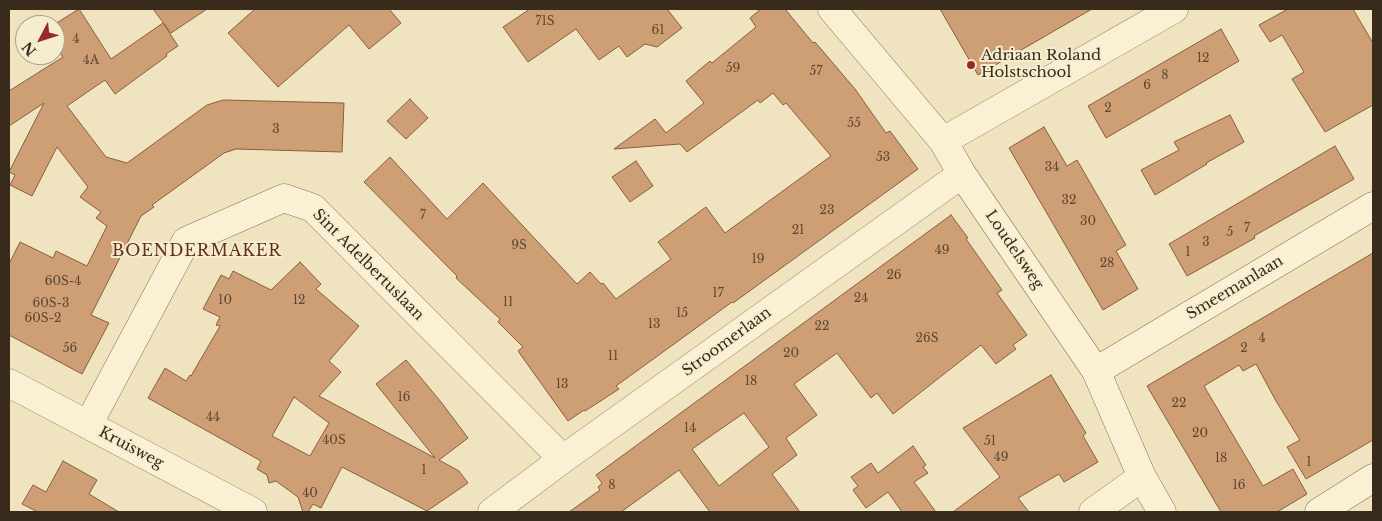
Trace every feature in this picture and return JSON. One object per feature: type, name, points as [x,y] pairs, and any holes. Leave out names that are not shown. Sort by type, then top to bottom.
[{"type":"street","name":"Loudelsweg","points":[[832,9],[943,141],[962,174],[1096,370],[1142,477],[1162,512]]},
{"type":"street","points":[[943,141],[1174,9]]},
{"type":"street","name":"Stroomerlaan","points":[[492,512],[563,459],[962,174]]},
{"type":"street","name":"Sint Adelbertuslaan","points":[[88,425],[186,240],[284,198],[313,208],[563,459]]},
{"type":"street","name":"Smeemanlaan","points":[[1096,370],[1373,206]]},
{"type":"street","name":"Kruisweg","points":[[9,382],[253,512]]},
{"type":"street","points":[[1093,512],[1142,477]]},
{"type":"street","points":[[1318,512],[1373,478]]},
{"type":"building","points":[[79,9],[111,59],[163,23],[178,46],[115,94],[105,80],[67,106],[106,157],[127,163],[207,105],[223,100],[344,103],[342,152],[236,149],[224,153],[152,205],[154,207],[141,216],[91,315],[109,323],[82,374],[9,335],[9,264],[20,242],[53,258],[56,251],[87,266],[107,226],[96,218],[101,212],[80,197],[88,187],[57,147],[32,196],[10,185],[15,175],[9,172],[44,103],[9,126],[9,91],[50,65],[65,65],[65,18]]},
{"type":"building","points":[[153,9],[207,9],[171,33]]},
{"type":"building","points":[[255,9],[389,9],[401,23],[369,49],[349,25],[278,87],[228,33]]},
{"type":"building","points":[[530,9],[667,9],[682,28],[657,47],[645,44],[627,57],[619,46],[599,60],[576,29],[528,62],[503,27]]},
{"type":"building","points":[[761,9],[785,9],[855,89],[886,133],[890,131],[918,169],[616,386],[619,389],[568,421],[518,351],[523,347],[498,322],[500,319],[456,278],[457,276],[364,182],[390,157],[447,219],[483,183],[577,284],[590,272],[601,284],[603,283],[616,299],[671,259],[658,242],[706,207],[725,233],[831,156],[786,103],[783,105],[773,93],[760,103],[758,100],[687,152],[680,144],[614,149],[655,119],[666,133],[704,103],[686,81],[710,61],[712,63],[756,27],[750,18]]},
{"type":"building","points":[[940,9],[1092,9],[978,75]]},
{"type":"building","points":[[1288,9],[1353,9],[1373,43],[1373,105],[1325,132],[1292,79],[1304,72],[1282,35],[1270,42],[1259,25]]},
{"type":"building","points":[[1221,29],[1239,61],[1106,138],[1088,106]]},
{"type":"building","points":[[410,99],[428,118],[406,139],[387,121]]},
{"type":"building","points":[[1230,115],[1244,142],[1155,195],[1141,170],[1179,150],[1174,142]]},
{"type":"building","points":[[1044,127],[1067,166],[1077,160],[1126,245],[1116,251],[1138,289],[1103,310],[1009,148]]},
{"type":"building","points":[[1335,146],[1354,179],[1187,276],[1169,244]]},
{"type":"building","points":[[636,161],[653,186],[630,202],[612,177]]},
{"type":"building","points":[[951,215],[1002,290],[997,293],[1027,335],[1013,345],[1016,349],[996,364],[981,345],[893,414],[877,393],[871,398],[837,353],[794,384],[817,415],[786,438],[797,455],[772,474],[800,512],[710,512],[679,470],[621,512],[569,512],[600,490],[598,487],[602,483],[596,475]],"holes":[[[744,413],[769,447],[719,486],[692,449]]]},
{"type":"building","points":[[1373,253],[1373,440],[1306,479],[1287,447],[1300,440],[1256,364],[1243,371],[1239,365],[1204,386],[1263,486],[1293,469],[1307,494],[1277,512],[1221,512],[1147,386]]},
{"type":"building","points":[[300,262],[321,284],[316,289],[359,326],[329,361],[341,372],[319,396],[435,458],[376,384],[406,360],[468,438],[439,460],[459,471],[468,483],[427,511],[342,467],[321,508],[313,504],[308,512],[303,512],[298,497],[276,481],[269,483],[267,475],[257,469],[261,461],[148,398],[165,368],[186,381],[191,376],[220,326],[216,325],[220,317],[203,309],[221,275],[229,279],[233,271],[271,290]],"holes":[[[294,397],[329,423],[310,456],[272,436]]]},
{"type":"building","points":[[1051,375],[1086,433],[1083,436],[1098,462],[1064,482],[1059,474],[1018,498],[1029,512],[953,512],[1000,477],[963,428]]},
{"type":"building","points":[[913,446],[926,465],[923,467],[928,473],[914,482],[936,512],[902,512],[888,492],[866,508],[853,490],[858,486],[851,477],[871,463],[878,473]]},
{"type":"building","points":[[63,461],[97,480],[89,494],[119,512],[38,512],[22,504],[33,485],[46,492]]},
{"type":"place","name":"Adriaan Roland Holstschool","points":[[971,65]]},
{"type":"district","name":"BOENDERMAKER","points":[[197,251]]}]
